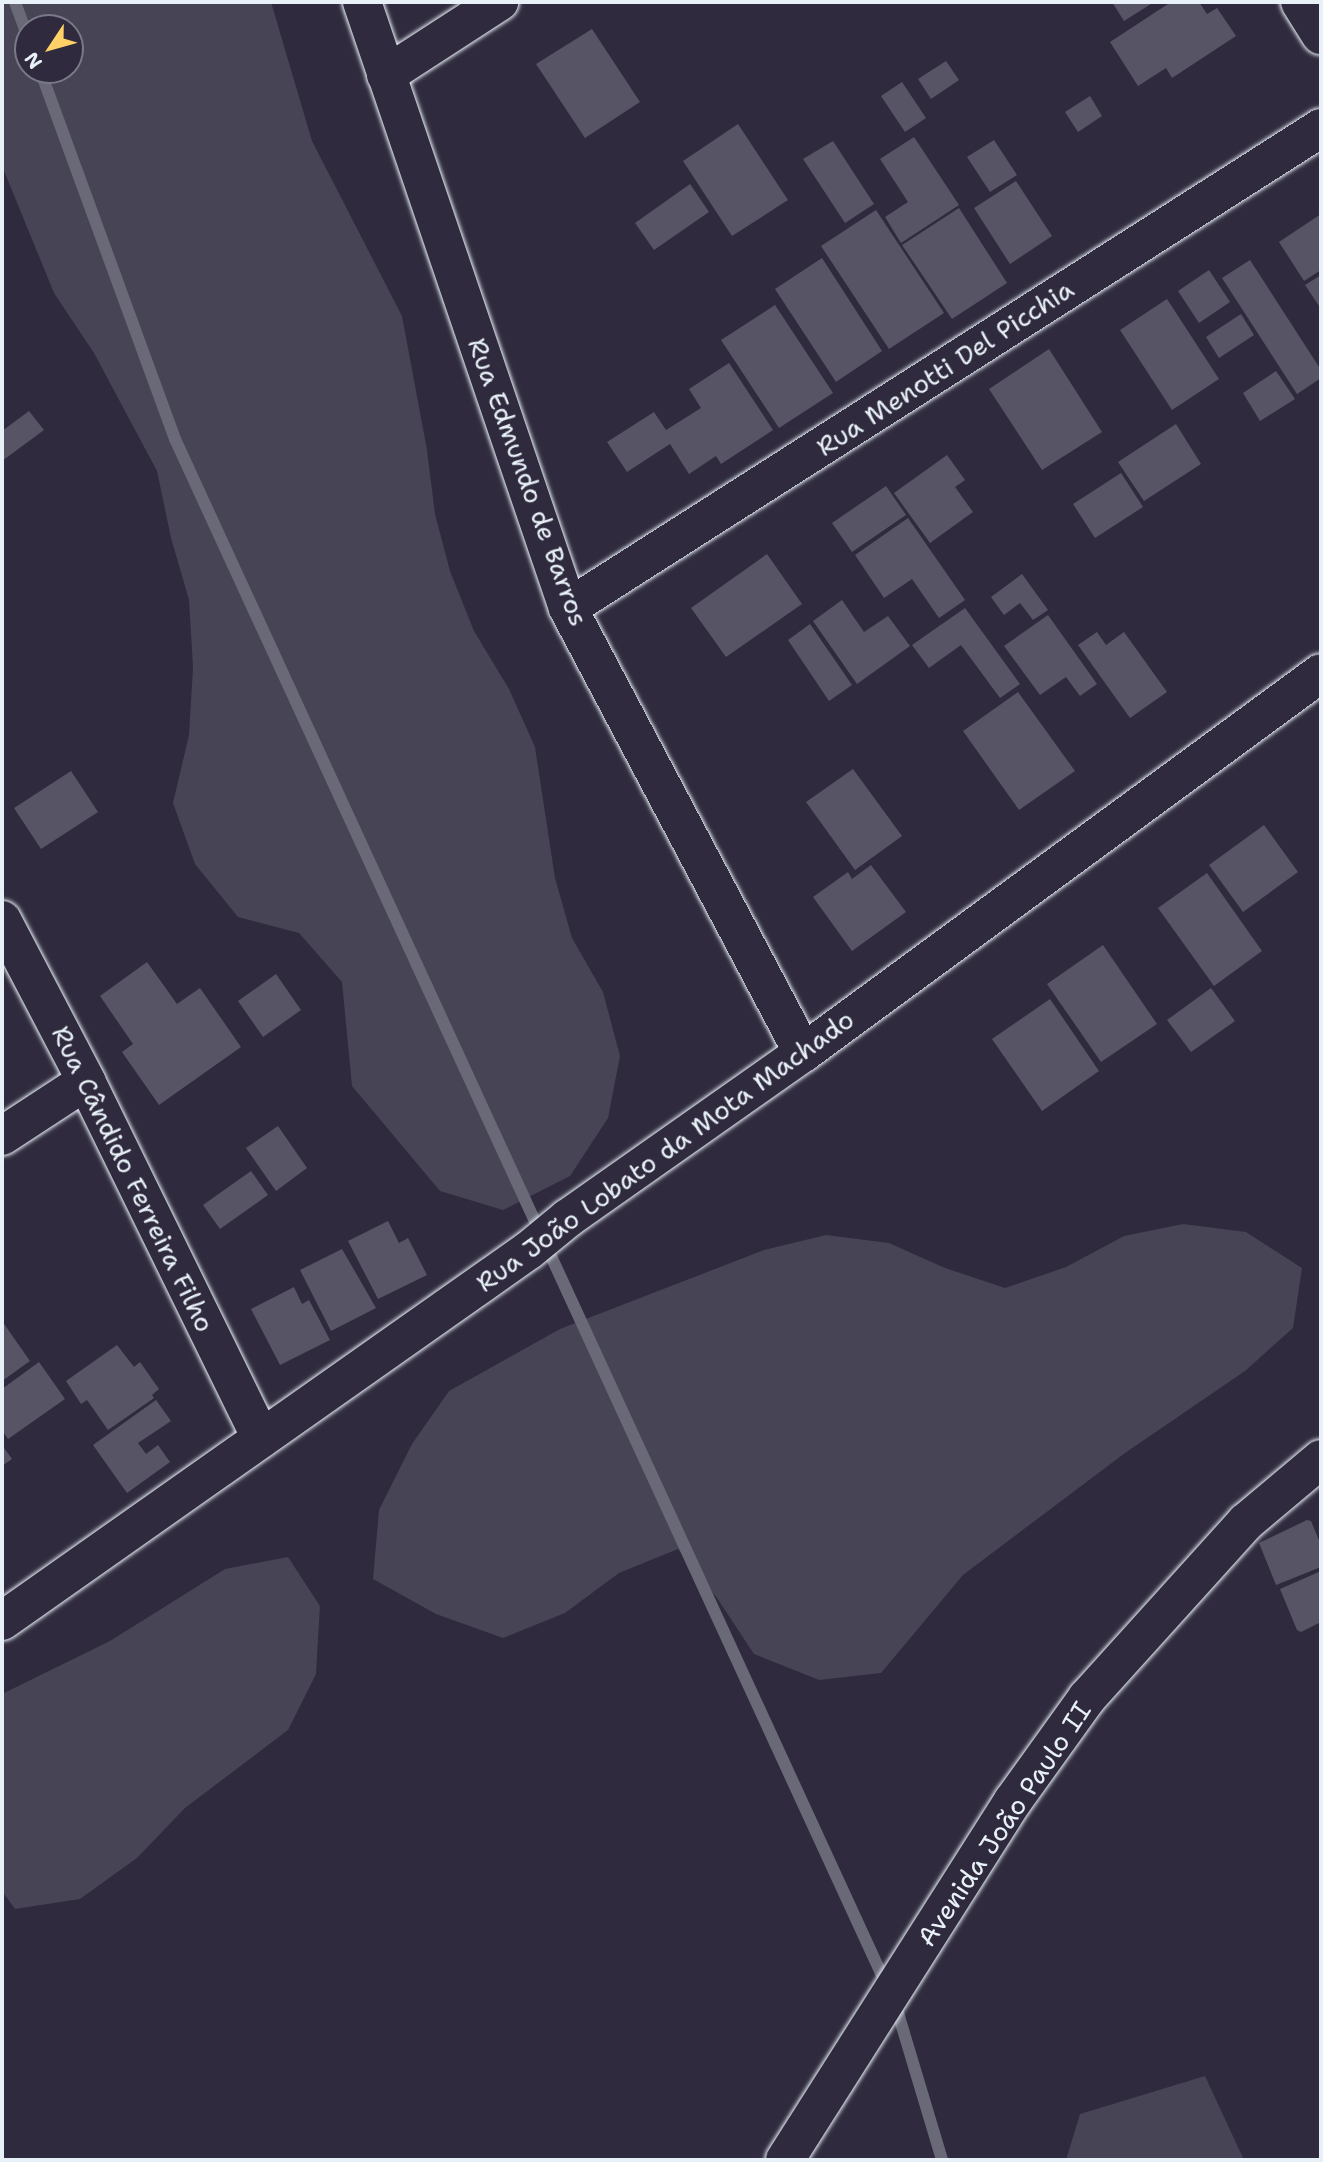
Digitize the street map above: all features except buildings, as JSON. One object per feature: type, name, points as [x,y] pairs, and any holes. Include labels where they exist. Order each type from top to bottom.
[{"type":"street","name":"Rua Edmundo de Barros","points":[[362,2],[568,608],[803,1053]]},
{"type":"street","points":[[386,75],[499,2]]},
{"type":"street","points":[[1300,2],[1321,35]]},
{"type":"street","name":"Rua Menotti Del Picchia","points":[[568,608],[1321,128]]},
{"type":"street","name":"Rua João Lobato da Mota Machado","points":[[2,1621],[529,1250],[568,1218],[803,1053],[1321,673]]},
{"type":"street","name":"Rua Cândido Ferreira Filho","points":[[2,920],[86,1081],[261,1439]]},
{"type":"street","points":[[2,1136],[86,1081]]},
{"type":"street","name":"Avenida João Paulo II","points":[[785,2160],[923,1947],[1013,1801],[1087,1698],[1246,1522],[1321,1459]]},
{"type":"shaded area","points":[[2,2],[271,2],[312,141],[402,316],[427,450],[435,514],[450,571],[474,631],[509,689],[535,747],[555,878],[572,938],[603,992],[620,1056],[608,1118],[570,1176],[503,1210],[440,1191],[352,1086],[342,982],[299,933],[238,917],[195,864],[173,803],[189,735],[193,667],[189,600],[171,538],[157,471],[94,353],[54,293],[2,166]]},
{"type":"shaded area","points":[[1183,1224],[1246,1232],[1302,1268],[1293,1328],[1245,1371],[1125,1453],[963,1575],[881,1673],[819,1680],[754,1654],[717,1598],[678,1549],[619,1573],[565,1613],[503,1638],[436,1614],[373,1579],[379,1510],[412,1444],[449,1391],[560,1329],[764,1250],[826,1235],[889,1243],[945,1268],[1005,1288],[1066,1267],[1124,1236]]},
{"type":"shaded area","points":[[288,1557],[320,1606],[316,1674],[288,1730],[185,1808],[137,1858],[80,1899],[15,1909],[2,1891],[2,1694],[110,1641],[225,1569]]},
{"type":"shaded area","points":[[1205,2076],[1244,2160],[1066,2160],[1080,2114]]},
{"type":"waterway","points":[[15,2],[19,14]]},
{"type":"waterway","points":[[45,84],[175,439],[887,1986]]},
{"type":"waterway","points":[[895,2003],[942,2160]]}]
